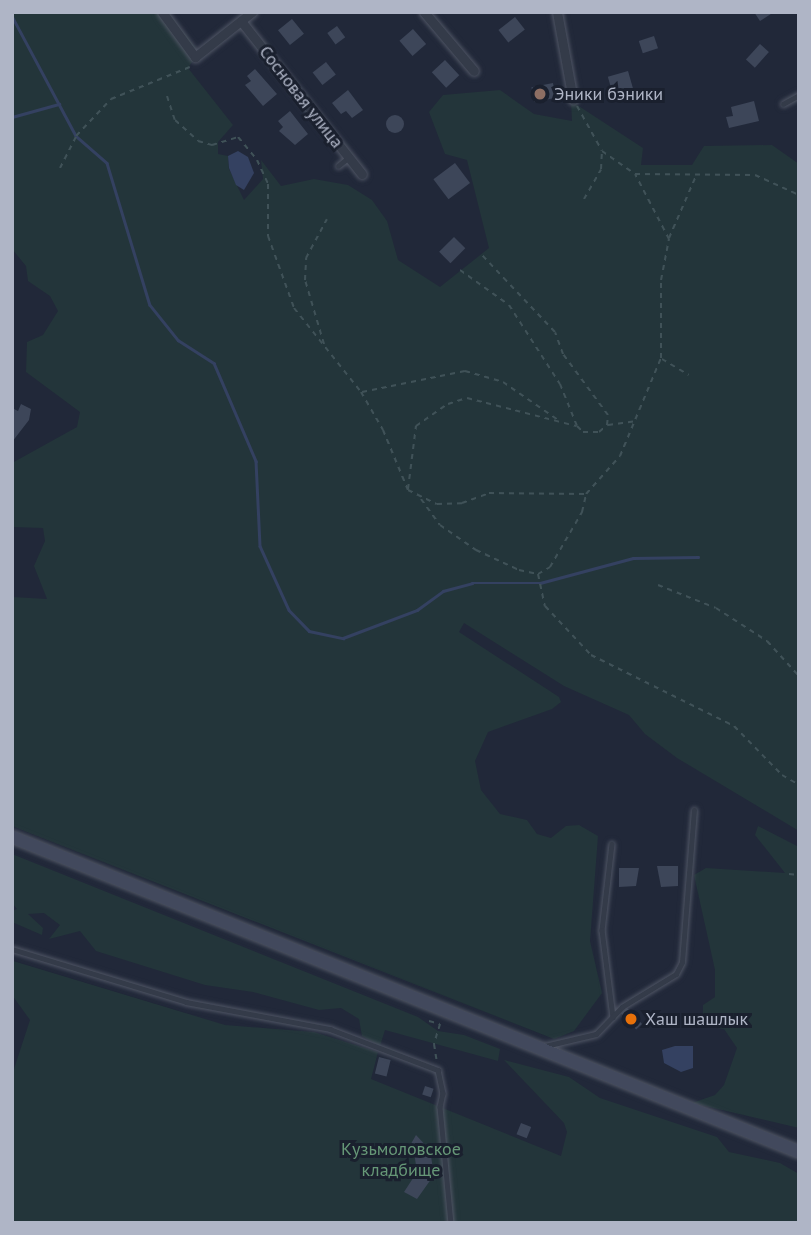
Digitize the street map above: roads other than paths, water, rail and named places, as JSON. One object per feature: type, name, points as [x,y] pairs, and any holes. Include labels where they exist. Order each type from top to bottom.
[{"type":"main road","points":[[12,837],[799,1152]]},
{"type":"street","points":[[162,12],[195,60],[252,12]]},
{"type":"street","points":[[424,12],[474,71]]},
{"type":"street","points":[[557,12],[573,100]]},
{"type":"street","name":"Сосновая улица","points":[[241,21],[362,174]]},
{"type":"lane","points":[[783,104],[799,95]]},
{"type":"lane","points":[[338,166],[349,158]]},
{"type":"lane","points":[[534,1046],[585,1040],[643,993],[668,982],[682,962],[694,810]]},
{"type":"lane","points":[[612,844],[602,930],[613,1018]]},
{"type":"lane","points":[[12,949],[186,1002],[330,1029],[438,1070],[443,1093],[440,1106],[451,1223]]},
{"type":"water","points":[[238,151],[248,157],[254,173],[244,190],[236,185],[229,168],[228,156]]},
{"type":"water","points":[[675,1046],[693,1046],[693,1068],[681,1072],[664,1063],[662,1050]]},
{"type":"waterway","points":[[12,16],[76,136],[107,163],[150,305],[178,340],[214,363],[256,461],[260,546],[289,610],[309,631],[343,638],[417,610],[443,591],[472,583],[540,583],[633,558],[698,557]]},
{"type":"waterway","points":[[12,117],[59,104]]},
{"type":"place","name":"Эники бэники","points":[[540,94]]},
{"type":"place","name":"Хаш шашлык","points":[[631,1019]]},
{"type":"park label","name":"Кузьмоловское кладбище","points":[[401,1160]]}]
